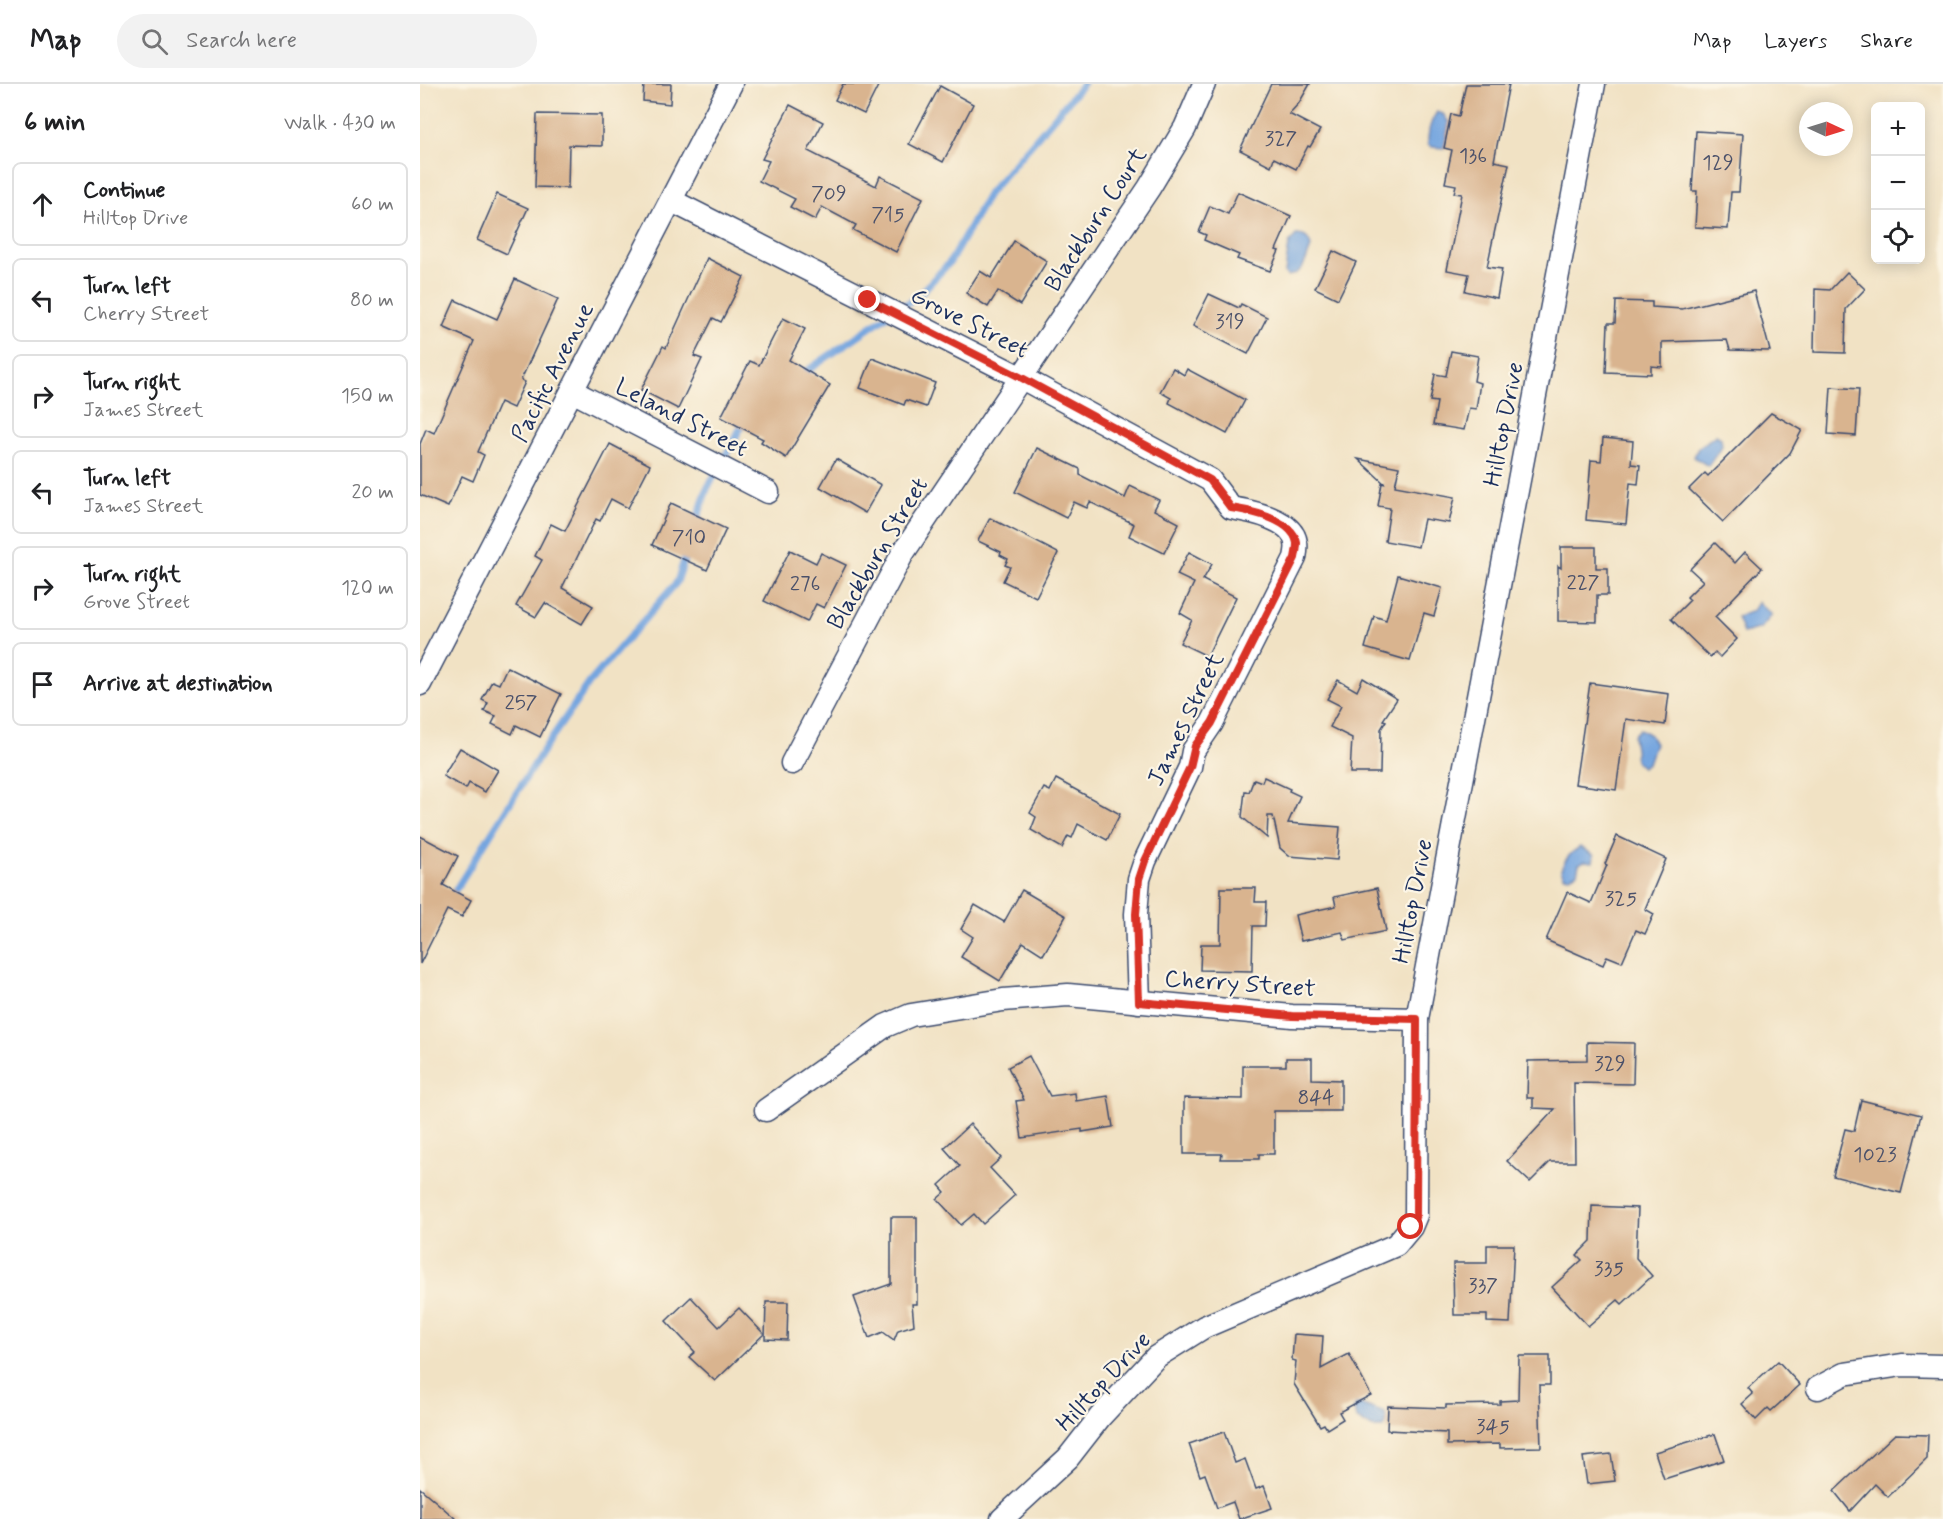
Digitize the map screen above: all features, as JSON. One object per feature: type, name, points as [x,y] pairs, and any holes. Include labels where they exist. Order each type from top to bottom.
[{"type":"street","name":"Pacific Avenue","points":[[420,684],[429,645],[572,391],[731,84]]},
{"type":"street","name":"Blackburn Court","points":[[1022,378],[1149,188],[1185,128],[1204,84]]},
{"type":"street","name":"Hilltop Drive","points":[[1002,1519],[1068,1458],[1100,1417],[1156,1358],[1204,1327],[1396,1245],[1411,1227],[1416,1215],[1417,1019],[1594,84]]},
{"type":"street","name":"Grove Street","points":[[672,201],[1022,378],[1210,480],[1231,508]]},
{"type":"street","name":"Blackburn Street","points":[[792,763],[903,553],[1022,378]]},
{"type":"street","name":"Leland Street","points":[[572,391],[768,492]]},
{"type":"street","name":"James Street","points":[[1139,1002],[1136,914],[1139,879],[1145,861],[1190,767],[1193,751],[1212,723],[1295,558],[1297,542],[1290,529],[1258,513],[1231,508]]},
{"type":"street","name":"Cherry Street","points":[[766,1110],[877,1031],[911,1015],[1003,1000],[1068,995],[1292,1016],[1417,1019]]},
{"type":"street","points":[[1818,1388],[1844,1374],[1902,1365],[1943,1366]]},
{"type":"water","points":[[1437,112],[1443,114],[1449,123],[1444,148],[1432,147],[1428,144],[1430,127]]},
{"type":"water","points":[[1296,235],[1306,238],[1311,247],[1300,270],[1287,276],[1285,273],[1289,244]]},
{"type":"water","points":[[1716,435],[1721,438],[1722,446],[1708,466],[1694,457],[1698,448]]},
{"type":"water","points":[[1758,602],[1772,615],[1761,628],[1743,633],[1737,617],[1753,611]]},
{"type":"water","points":[[1640,729],[1650,735],[1655,744],[1648,763],[1642,767],[1635,761],[1633,735]]},
{"type":"water","points":[[1580,847],[1594,855],[1593,862],[1584,861],[1579,864],[1577,873],[1570,877],[1564,876],[1561,870],[1564,863]]},
{"type":"water","points":[[1360,1404],[1385,1413],[1384,1428],[1372,1428],[1356,1418],[1354,1409]]},
{"type":"building","points":[[644,84],[671,84],[670,104],[643,101]]},
{"type":"building","points":[[843,84],[879,84],[864,114],[835,100]]},
{"type":"building","points":[[1271,84],[1310,84],[1299,103],[1289,114],[1320,130],[1310,147],[1308,146],[1296,169],[1274,158],[1271,166],[1240,150]]},
{"type":"building","points":[[1466,84],[1509,84],[1494,161],[1509,164],[1487,267],[1502,269],[1497,298],[1465,291],[1469,274],[1447,270],[1462,194],[1454,193],[1456,185],[1445,183],[1452,150],[1444,148],[1451,114],[1459,116]]},
{"type":"building","points":[[940,86],[973,104],[943,162],[909,144]]},
{"type":"building","points":[[790,105],[823,122],[808,151],[876,186],[880,176],[923,198],[896,252],[853,230],[856,225],[822,207],[815,220],[790,207],[795,199],[759,181],[769,161],[762,159]]},
{"type":"building","points":[[537,114],[602,115],[602,146],[569,145],[568,188],[535,187]]},
{"type":"building","points":[[1696,131],[1743,134],[1739,192],[1731,192],[1728,229],[1695,227],[1697,191],[1692,191]]},
{"type":"building","points":[[1238,192],[1291,216],[1276,250],[1279,251],[1270,271],[1237,259],[1239,255],[1204,240],[1206,235],[1199,232],[1210,206],[1228,214]]},
{"type":"building","points":[[497,194],[528,208],[507,254],[477,240]]},
{"type":"building","points":[[1014,241],[1047,261],[1020,305],[998,291],[988,307],[966,293],[980,271],[991,278]]},
{"type":"building","points":[[1333,251],[1356,262],[1338,299],[1315,288]]},
{"type":"building","points":[[707,258],[744,277],[721,322],[713,318],[694,356],[702,359],[678,409],[641,390],[663,346],[666,348]]},
{"type":"building","points":[[1847,272],[1865,289],[1846,309],[1845,353],[1814,352],[1815,289],[1830,290]]},
{"type":"building","points":[[515,279],[558,299],[521,380],[525,382],[513,408],[500,402],[478,452],[484,455],[473,481],[462,476],[448,507],[420,495],[420,444],[426,429],[434,433],[474,341],[443,327],[455,300],[497,319]]},
{"type":"building","points":[[1754,291],[1770,351],[1730,350],[1727,340],[1662,342],[1662,367],[1651,366],[1651,374],[1606,372],[1608,323],[1615,323],[1616,301],[1652,302],[1652,307],[1682,309]]},
{"type":"building","points":[[1209,294],[1239,308],[1241,304],[1267,317],[1248,354],[1193,326]]},
{"type":"building","points":[[783,318],[805,329],[789,360],[830,385],[786,458],[761,442],[763,439],[721,417],[750,361],[759,365]]},
{"type":"building","points":[[1451,351],[1478,356],[1474,381],[1480,383],[1476,409],[1469,408],[1464,430],[1433,425],[1437,402],[1430,401],[1435,374],[1446,376]]},
{"type":"building","points":[[872,358],[935,383],[926,407],[906,400],[904,405],[860,388]]},
{"type":"building","points":[[1173,368],[1184,375],[1187,369],[1245,400],[1227,434],[1169,403],[1171,398],[1160,392]]},
{"type":"building","points":[[1831,387],[1859,389],[1856,436],[1828,434]]},
{"type":"building","points":[[1771,413],[1802,430],[1790,453],[1723,522],[1689,489],[1705,473],[1708,476]]},
{"type":"building","points":[[1603,438],[1633,441],[1631,464],[1640,465],[1638,484],[1630,483],[1626,524],[1586,520],[1591,460],[1601,461]]},
{"type":"building","points":[[610,444],[650,465],[628,508],[611,499],[600,521],[596,519],[562,588],[593,606],[582,624],[545,603],[536,617],[516,606],[542,560],[535,556],[551,524],[565,531]]},
{"type":"building","points":[[1037,448],[1080,469],[1080,475],[1125,498],[1130,486],[1159,500],[1154,510],[1179,523],[1164,553],[1129,536],[1134,524],[1090,502],[1087,508],[1074,502],[1066,518],[1015,492]]},
{"type":"building","points":[[836,459],[881,485],[865,513],[820,487]]},
{"type":"building","points":[[1358,459],[1399,467],[1395,486],[1455,497],[1449,523],[1424,519],[1418,547],[1385,541],[1390,508],[1378,506],[1382,483],[1385,484]]},
{"type":"building","points":[[671,503],[726,529],[707,570],[652,545]]},
{"type":"building","points":[[990,518],[1058,553],[1036,597],[1003,581],[1010,567],[1005,565],[1008,559],[1000,555],[1001,552],[978,541]]},
{"type":"building","points":[[1715,543],[1735,563],[1745,552],[1762,568],[1715,617],[1737,639],[1720,657],[1715,652],[1710,657],[1671,619],[1690,600],[1687,597],[1703,581],[1690,569]]},
{"type":"building","points":[[1561,547],[1596,547],[1596,568],[1608,568],[1608,595],[1597,595],[1597,622],[1558,621],[1558,566],[1561,568]]},
{"type":"building","points":[[790,550],[816,563],[821,553],[846,565],[824,608],[816,604],[807,622],[764,601]]},
{"type":"building","points":[[1189,552],[1212,564],[1203,580],[1236,597],[1207,656],[1180,643],[1192,620],[1180,613],[1194,583],[1177,575]]},
{"type":"building","points":[[1398,575],[1442,588],[1434,616],[1424,613],[1410,661],[1365,648],[1374,616],[1386,620]]},
{"type":"building","points":[[507,667],[561,694],[540,737],[516,725],[512,734],[492,724],[496,716],[484,711],[488,703],[482,700],[492,681],[499,684]]},
{"type":"building","points":[[1363,678],[1397,699],[1383,720],[1386,721],[1381,729],[1380,773],[1350,773],[1352,738],[1330,727],[1341,706],[1327,699],[1338,680],[1357,691]]},
{"type":"building","points":[[1590,683],[1669,694],[1665,725],[1626,719],[1616,790],[1575,784]]},
{"type":"building","points":[[460,748],[498,770],[485,792],[469,783],[466,789],[443,776]]},
{"type":"building","points":[[1264,777],[1300,796],[1288,823],[1340,827],[1337,860],[1289,856],[1280,848],[1273,816],[1268,816],[1267,838],[1242,817],[1245,791],[1249,792],[1254,779],[1262,782]]},
{"type":"building","points":[[1056,779],[1120,814],[1107,840],[1078,824],[1072,838],[1068,836],[1062,848],[1031,830],[1036,817],[1030,813],[1044,788],[1050,791]]},
{"type":"building","points":[[420,836],[458,856],[443,885],[471,900],[462,917],[447,910],[420,964]]},
{"type":"building","points":[[1617,836],[1666,859],[1645,909],[1654,914],[1645,934],[1636,930],[1622,962],[1607,956],[1603,965],[1546,940],[1567,892],[1591,903]]},
{"type":"building","points":[[1221,888],[1256,888],[1255,902],[1266,902],[1265,926],[1253,926],[1252,971],[1200,970],[1201,944],[1220,944]]},
{"type":"building","points":[[1377,888],[1386,931],[1345,940],[1342,932],[1301,941],[1295,915],[1336,906],[1334,897]]},
{"type":"building","points":[[1022,890],[1066,916],[1043,955],[1023,942],[1000,981],[961,957],[973,937],[961,929],[975,905],[1004,922]]},
{"type":"building","points":[[1587,1042],[1634,1043],[1633,1084],[1574,1083],[1575,1162],[1550,1162],[1530,1182],[1507,1161],[1555,1109],[1533,1108],[1533,1098],[1527,1098],[1528,1061],[1587,1060]]},
{"type":"building","points":[[1029,1056],[1050,1096],[1075,1093],[1076,1101],[1108,1096],[1113,1127],[1022,1138],[1016,1101],[1024,1100],[1008,1067]]},
{"type":"building","points":[[1286,1058],[1312,1058],[1312,1079],[1341,1080],[1341,1111],[1274,1111],[1274,1154],[1259,1154],[1259,1159],[1221,1159],[1222,1154],[1184,1154],[1184,1098],[1243,1099],[1243,1066],[1286,1066]]},
{"type":"building","points":[[1861,1100],[1921,1115],[1901,1193],[1833,1176],[1845,1129],[1854,1131]]},
{"type":"building","points":[[970,1124],[1001,1158],[990,1168],[1015,1195],[983,1224],[974,1214],[961,1225],[937,1199],[945,1192],[939,1185],[960,1166],[944,1148]]},
{"type":"building","points":[[1592,1206],[1638,1208],[1636,1258],[1652,1276],[1622,1304],[1618,1300],[1588,1326],[1552,1287],[1582,1260],[1577,1255],[1591,1241]]},
{"type":"building","points":[[891,1217],[917,1217],[917,1304],[912,1304],[914,1325],[898,1330],[894,1340],[883,1332],[869,1338],[854,1297],[891,1284]]},
{"type":"building","points":[[1487,1245],[1514,1245],[1510,1323],[1487,1322],[1487,1315],[1454,1315],[1453,1263],[1487,1263]]},
{"type":"building","points":[[691,1297],[719,1327],[739,1308],[764,1334],[715,1381],[689,1357],[695,1352],[666,1321]]},
{"type":"building","points":[[766,1302],[788,1302],[787,1340],[765,1339]]},
{"type":"building","points":[[1294,1334],[1323,1336],[1321,1369],[1349,1354],[1371,1395],[1339,1412],[1343,1419],[1327,1429],[1324,1424],[1320,1426],[1294,1384],[1296,1361],[1292,1360]]},
{"type":"building","points":[[1519,1356],[1550,1356],[1550,1385],[1539,1385],[1541,1447],[1500,1448],[1500,1444],[1447,1445],[1447,1433],[1387,1430],[1388,1406],[1446,1408],[1446,1405],[1500,1404],[1500,1401],[1518,1400]]},
{"type":"building","points":[[1778,1361],[1800,1385],[1771,1411],[1768,1408],[1756,1420],[1742,1404],[1753,1394],[1748,1388]]},
{"type":"building","points":[[1224,1432],[1235,1463],[1245,1459],[1256,1489],[1264,1486],[1272,1508],[1239,1519],[1233,1502],[1217,1508],[1205,1474],[1200,1476],[1189,1444]]},
{"type":"building","points":[[1715,1434],[1724,1460],[1664,1479],[1655,1452]]},
{"type":"building","points":[[1895,1434],[1928,1435],[1927,1459],[1888,1497],[1875,1484],[1850,1511],[1834,1491]]},
{"type":"building","points":[[1611,1454],[1615,1481],[1587,1484],[1583,1457]]},
{"type":"building","points":[[420,1488],[456,1519],[420,1519]]},
{"type":"waterway","points":[[898,309],[917,297],[950,262],[989,193],[1083,84]]},
{"type":"waterway","points":[[801,375],[888,315]]},
{"type":"waterway","points":[[696,523],[707,489],[740,429],[748,422]]},
{"type":"waterway","points":[[451,897],[546,746],[590,682],[677,582],[687,551]]},
{"type":"route","points":[[868,300],[1022,378],[1210,480],[1231,508],[1258,513],[1290,529],[1297,542],[1295,558],[1212,723],[1195,746],[1190,767],[1145,861],[1139,879],[1136,914],[1139,1002],[1292,1016],[1417,1019],[1416,1215],[1411,1227]]}]
